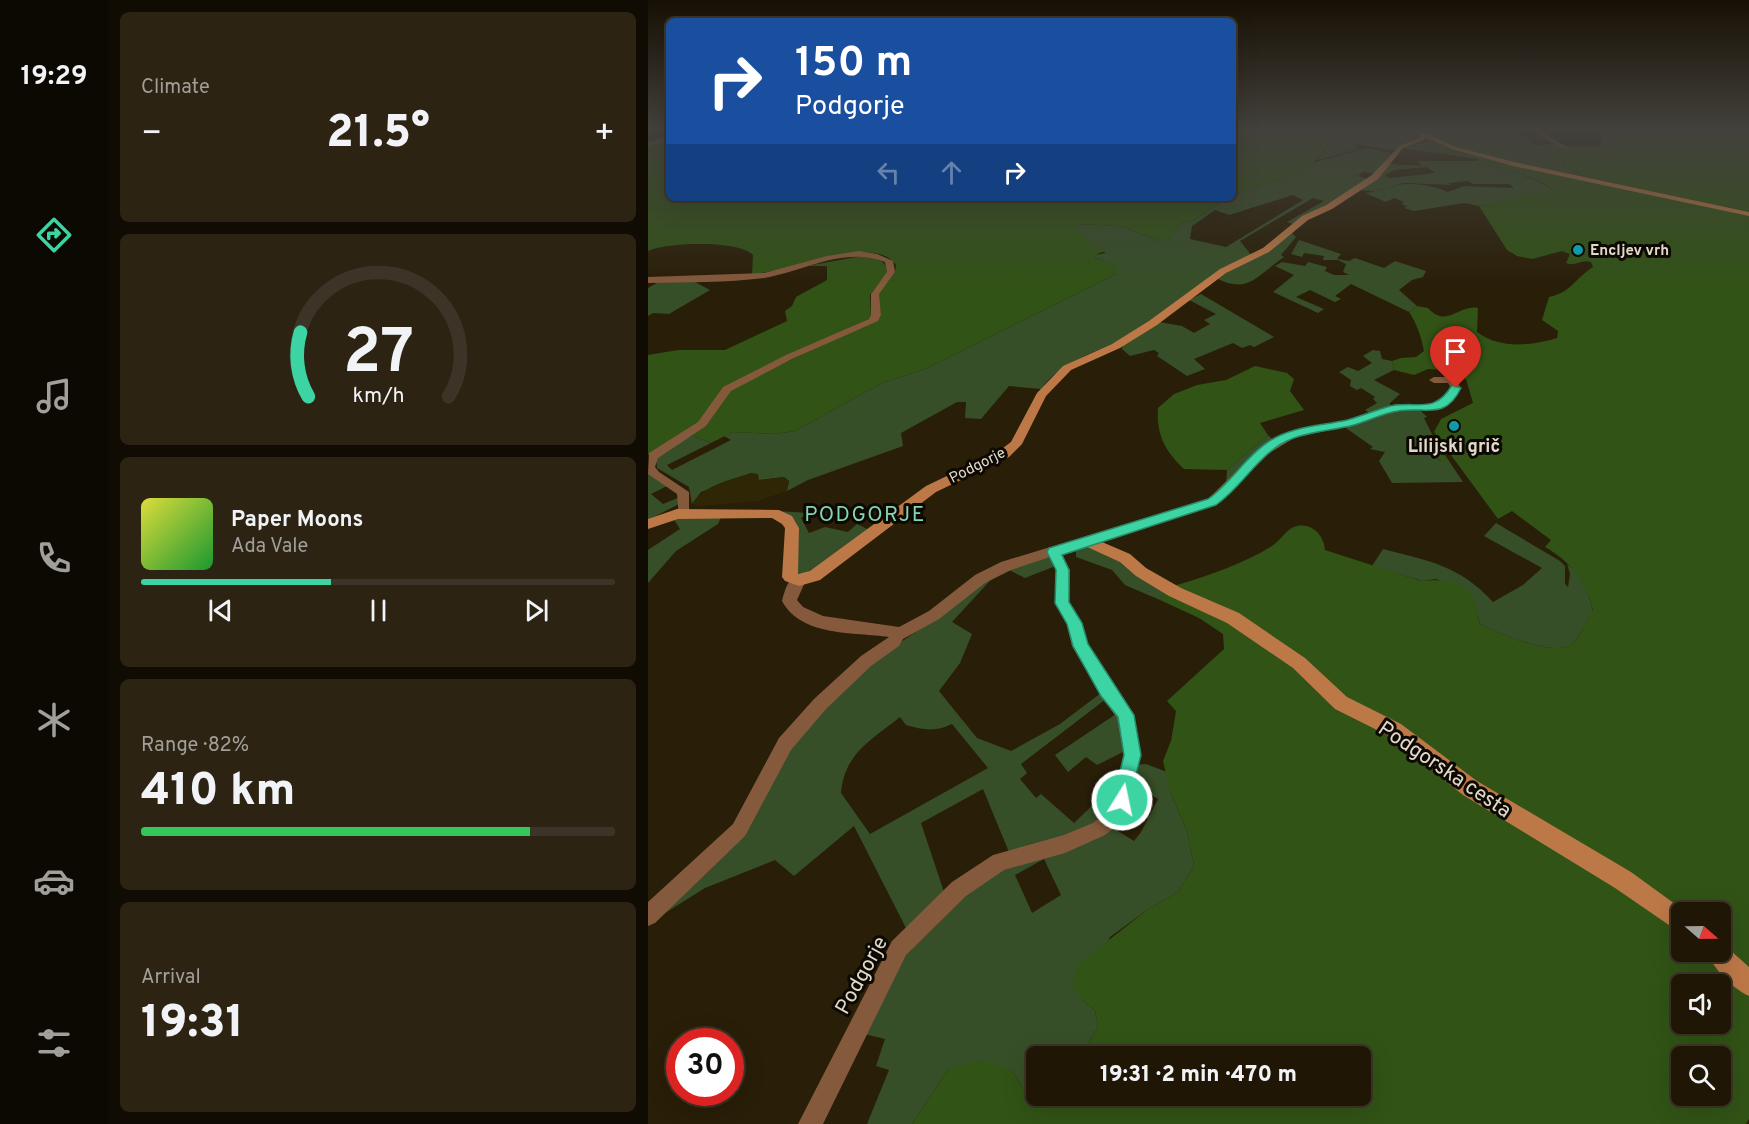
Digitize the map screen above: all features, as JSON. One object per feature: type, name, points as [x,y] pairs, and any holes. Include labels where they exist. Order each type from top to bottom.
[{"type":"street","name":"Podgorje","points":[[799,579],[815,576],[833,564],[931,489],[1004,454],[1022,436],[1041,395],[1066,368],[1116,346],[1153,323],[1223,270],[1266,250],[1305,218],[1329,207],[1370,180]]},
{"type":"street","points":[[1591,180],[1749,214]]},
{"type":"street","points":[[648,280],[763,275],[832,258],[868,253],[889,261],[891,266],[891,272],[875,294],[876,315],[873,321],[789,357],[727,389],[702,424],[653,456],[649,467],[655,475],[682,492],[683,514]]},
{"type":"street","points":[[648,916],[739,830],[795,730],[859,667],[894,642],[897,634],[934,615],[989,574],[1006,566],[1212,502],[1227,492],[1269,446],[1287,436],[1351,422],[1398,407],[1434,409],[1452,395],[1456,388],[1451,380],[1434,380]]},
{"type":"street","points":[[648,524],[683,514],[774,513],[787,520],[792,528],[790,577],[799,579],[789,601],[800,615],[819,621],[893,631],[897,634]]},
{"type":"street","name":"Podgorska cesta","points":[[1088,541],[1125,558],[1141,572],[1175,592],[1233,618],[1299,663],[1341,703],[1395,730],[1470,788],[1623,880],[1671,915]]},
{"type":"street","name":"Podgorje","points":[[810,1124],[898,948],[959,890],[1000,862],[1065,844],[1099,829],[1114,817],[1122,800],[1132,755],[1125,715],[1107,691],[1080,646],[1074,623],[1062,603],[1063,570],[1054,552]]},
{"type":"street","points":[[1728,962],[1749,984]]},
{"type":"green space","points":[[648,180],[666,180],[666,201],[1223,201],[1193,221],[1180,224],[1168,241],[1160,241],[1120,226],[1078,224],[1074,229],[1086,237],[1090,246],[1106,250],[1096,255],[1095,258],[1117,265],[1116,274],[925,369],[882,383],[795,431],[775,434],[733,432],[711,443],[691,435],[708,423],[734,386],[879,319],[881,313],[877,295],[895,272],[896,265],[886,256],[864,252],[752,275],[753,255],[733,247],[686,244],[648,251]]},
{"type":"green space","points":[[1236,180],[1278,180],[1236,194]]},
{"type":"green space","points":[[1367,180],[1293,224],[1287,222],[1324,201],[1313,198],[1240,241],[1252,256],[1124,339],[1072,362],[1050,378],[1041,389],[1009,386],[981,419],[965,418],[966,402],[957,402],[901,433],[903,446],[808,480],[787,491],[789,481],[784,477],[759,480],[751,473],[701,492],[692,504],[689,487],[657,468],[656,457],[691,435],[711,443],[667,465],[672,470],[731,440],[724,436],[733,432],[775,434],[795,431],[882,383],[925,369],[1116,274],[1102,260],[1095,258],[1096,255],[1106,253],[1090,247],[1073,229],[1078,224],[1120,226],[1160,241],[1168,241],[1180,224],[1193,221],[1223,201],[1236,201],[1236,194],[1269,182]],"holes":[[[1293,195],[1303,200],[1226,247],[1190,239],[1192,226],[1215,210],[1229,215]]]},
{"type":"green space","points":[[1372,180],[1537,180],[1554,190],[1479,206],[1464,203],[1414,211],[1404,208],[1407,206],[1401,204],[1404,202],[1394,198],[1386,202],[1365,193],[1411,184],[1430,186],[1448,192],[1464,186],[1514,188],[1510,184],[1473,184],[1468,181],[1448,183],[1452,185],[1404,183],[1375,191],[1359,190]]},
{"type":"green space","points":[[1536,180],[1590,180],[1749,215],[1749,1119],[1746,1124],[912,1124],[949,1068],[982,1060],[1012,1070],[1026,1094],[1026,1106],[1371,1106],[1371,1046],[1087,1046],[1098,1027],[1095,1010],[1082,1000],[1073,987],[1077,965],[1147,910],[1178,892],[1194,866],[1187,831],[1171,794],[1163,761],[1171,741],[1176,711],[1167,701],[1224,649],[1223,634],[1199,618],[1160,600],[1169,584],[1177,585],[1238,564],[1272,546],[1290,529],[1303,526],[1313,529],[1320,535],[1325,550],[1421,581],[1442,581],[1462,587],[1473,599],[1480,624],[1500,633],[1527,643],[1554,648],[1565,647],[1573,643],[1581,632],[1593,610],[1582,581],[1570,566],[1545,547],[1551,540],[1512,511],[1498,519],[1434,432],[1441,419],[1473,403],[1466,379],[1445,370],[1428,369],[1414,375],[1394,370],[1392,361],[1416,357],[1424,351],[1418,330],[1409,312],[1417,306],[1428,308],[1441,316],[1478,308],[1477,332],[1495,341],[1526,344],[1557,338],[1558,331],[1542,320],[1549,297],[1568,288],[1593,267],[1591,262],[1566,263],[1570,254],[1562,251],[1532,259],[1517,256],[1507,250],[1479,206],[1553,189]]},
{"type":"green space","points":[[1600,180],[1749,180],[1749,212]]},
{"type":"green space","points":[[1290,231],[1296,237],[1281,255],[1284,257],[1252,281],[1237,284],[1216,278]]},
{"type":"green space","points":[[1299,240],[1341,254],[1337,259],[1349,261],[1355,258],[1384,268],[1395,261],[1426,271],[1423,277],[1412,280],[1399,290],[1417,306],[1409,312],[1351,284],[1335,296],[1341,299],[1335,302],[1310,290],[1296,297],[1324,309],[1318,313],[1273,292],[1294,275],[1275,266],[1282,262],[1305,266],[1308,262],[1327,267],[1325,271],[1334,275],[1349,275],[1343,272],[1346,264],[1338,260],[1323,260],[1324,256],[1304,253],[1302,257],[1291,254]]},
{"type":"green space","points":[[862,256],[879,260],[885,264],[887,273],[870,295],[871,318],[728,385],[701,422],[648,455],[648,355],[678,350],[725,350],[787,321],[785,311],[792,306],[796,297],[827,280],[827,266],[807,266]]},
{"type":"green space","points":[[662,280],[693,281],[710,290],[669,314],[653,313],[648,316],[648,288]]},
{"type":"green space","points":[[1201,294],[1274,337],[1254,347],[1250,345],[1242,348],[1233,343],[1194,359],[1205,369],[1187,376],[1157,356],[1159,353],[1154,350],[1130,356],[1122,349],[1123,345],[1159,322],[1182,326],[1194,333],[1210,324],[1204,320],[1216,314],[1189,300]]},
{"type":"green space","points":[[1373,350],[1380,351],[1382,359],[1392,361],[1394,370],[1374,380],[1400,394],[1390,403],[1390,406],[1372,415],[1365,410],[1377,403],[1373,399],[1375,397],[1361,388],[1357,390],[1350,386],[1351,380],[1339,372],[1348,367],[1358,371],[1372,363],[1363,356]]},
{"type":"green space","points":[[1255,366],[1287,373],[1294,379],[1290,391],[1304,410],[1260,423],[1268,435],[1227,470],[1184,469],[1163,442],[1160,434],[1158,408],[1174,394],[1197,385],[1226,380]]},
{"type":"green space","points":[[1419,409],[1427,417],[1424,418],[1434,438],[1421,439],[1421,450],[1441,461],[1449,461],[1463,482],[1392,483],[1379,461],[1385,452],[1370,449],[1373,447],[1343,426],[1391,411]]},
{"type":"green space","points":[[1268,435],[1273,440],[1268,447],[1226,484],[1227,470]]},
{"type":"green space","points":[[1434,438],[1449,461],[1441,461],[1418,446],[1421,439]]},
{"type":"green space","points":[[648,473],[667,486],[651,494],[663,504],[680,497],[679,504],[648,520]]},
{"type":"green space","points":[[776,511],[809,513],[801,518],[809,533],[825,527],[848,532],[857,524],[871,531],[805,575],[796,573],[794,548],[799,528],[795,521]]},
{"type":"green space","points":[[722,515],[718,524],[676,551],[648,583],[648,550],[680,529],[673,518]]},
{"type":"green space","points":[[1496,523],[1560,561],[1565,566],[1565,584],[1568,587],[1570,574],[1567,564],[1581,579],[1593,611],[1573,643],[1565,647],[1554,648],[1513,638],[1480,624],[1472,596],[1436,579],[1422,581],[1372,566],[1383,549],[1429,561],[1468,580],[1493,602],[1523,585],[1542,568],[1484,536]]},
{"type":"green space","points":[[1084,544],[1169,584],[1160,600],[1125,585],[1112,570],[1076,557],[1076,549]]},
{"type":"green space","points":[[1043,556],[1054,559],[1058,565],[1025,578],[1005,568]]},
{"type":"green space","points":[[998,572],[952,622],[972,634],[960,663],[939,691],[977,738],[1011,751],[1060,724],[1101,693],[1106,699],[1021,764],[1027,773],[1020,779],[1036,798],[1041,794],[1074,823],[1100,798],[1111,811],[1087,832],[1011,857],[983,789],[921,823],[945,895],[907,930],[854,826],[794,876],[775,860],[705,888],[662,915],[743,831],[796,734],[881,655],[928,624]],"holes":[[[900,717],[906,725],[929,729],[952,724],[988,768],[870,834],[841,793],[843,779],[853,758],[869,741]]]},
{"type":"green space","points":[[1116,714],[1127,743],[1123,752],[1097,765],[1086,757],[1068,772],[1055,755]]},
{"type":"green space","points":[[1146,764],[1167,772],[1171,794],[1187,831],[1194,866],[1178,892],[1147,910],[1110,937],[1082,1000],[1095,1010],[1098,1027],[1087,1046],[1026,1046],[1026,1094],[1012,1070],[949,1068],[912,1124],[867,1124],[889,1070],[876,1066],[885,1039],[860,1033],[912,938],[987,876],[1113,828],[1134,841],[1158,799],[1130,784],[1133,765]],"holes":[[[1044,859],[1061,895],[1032,913],[1015,875]]]},
{"type":"sand","points":[[751,473],[758,474],[759,480],[784,477],[789,481],[787,491],[758,501],[700,506],[692,504],[712,487]]},
{"type":"place","name":"Encljev vrh","points":[[1578,250]]},
{"type":"place","name":"Lilijski grič","points":[[1454,426]]},
{"type":"district","name":"PODGORJE","points":[[865,514]]},
{"type":"route","points":[[1122,800],[1132,755],[1125,715],[1107,691],[1080,646],[1074,623],[1062,603],[1063,570],[1054,552],[1212,502],[1227,492],[1269,446],[1287,436],[1374,416],[1398,407],[1434,409],[1452,395],[1456,388]]}]
